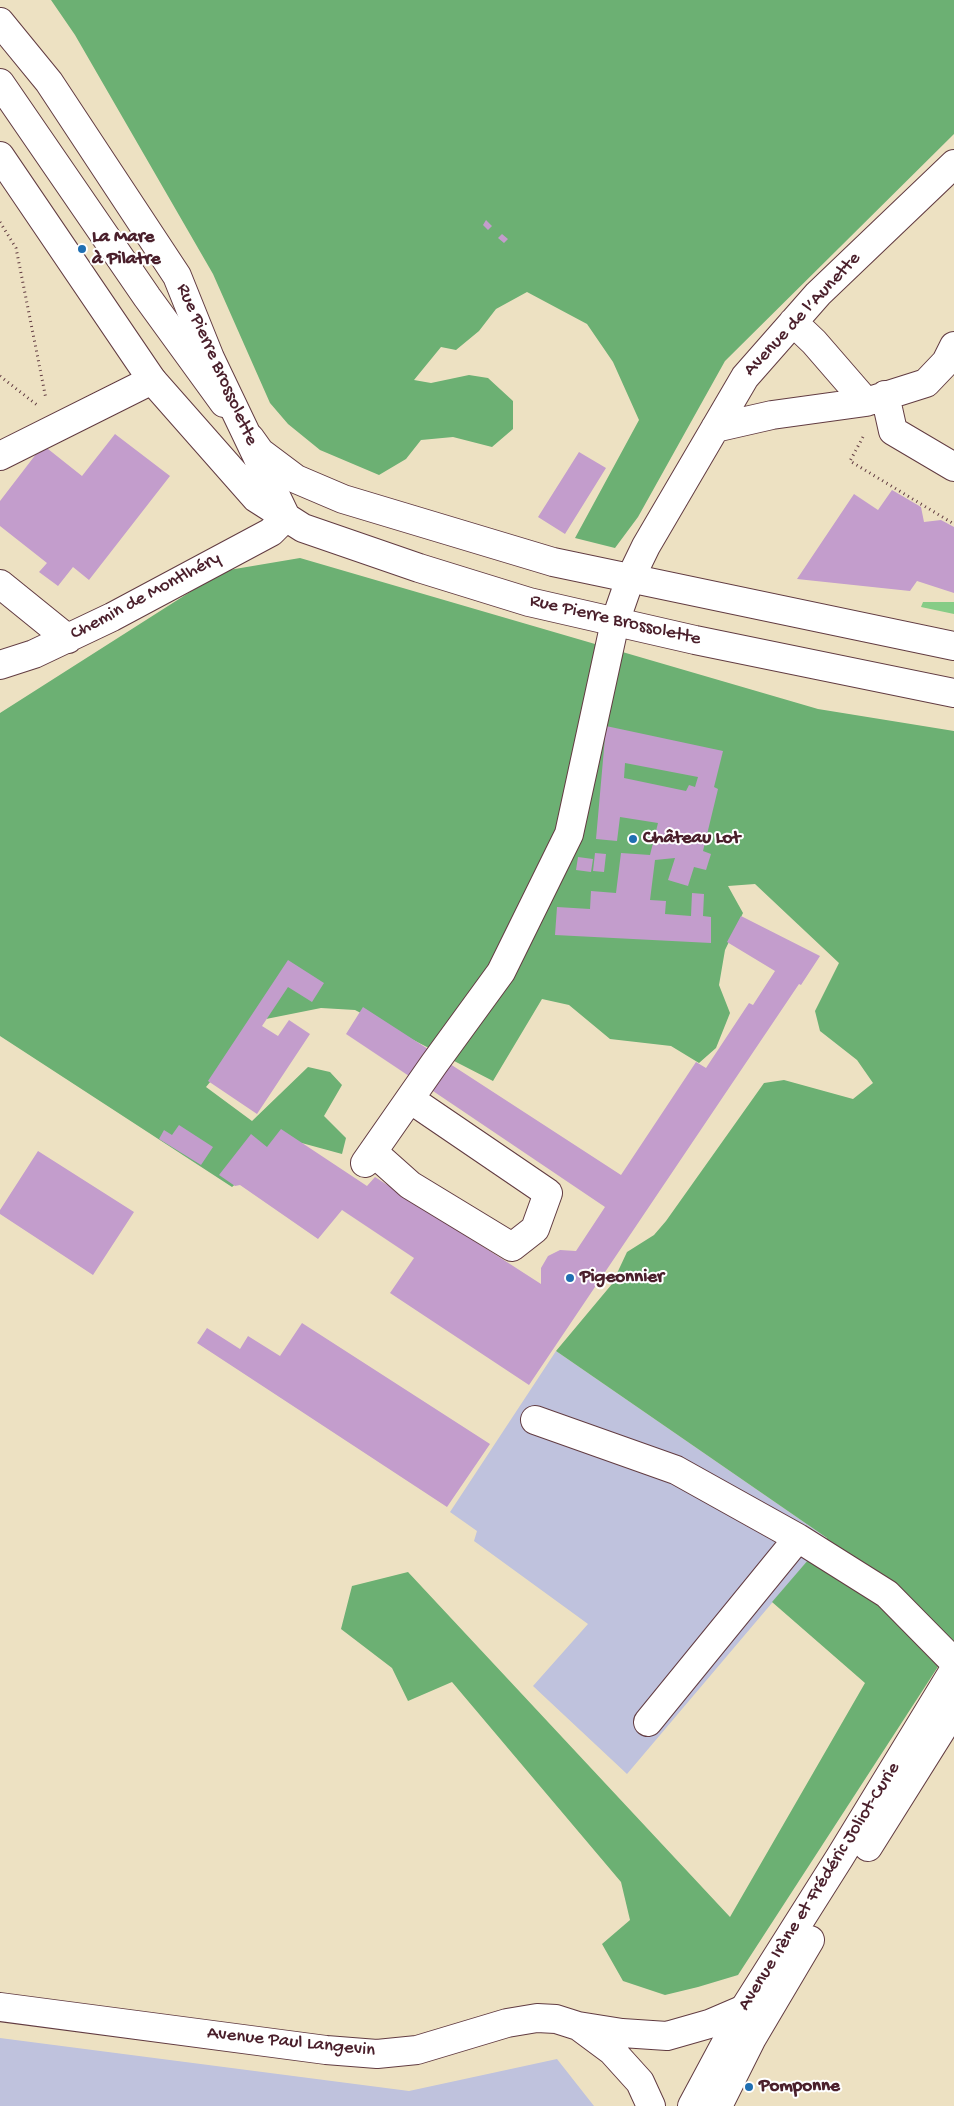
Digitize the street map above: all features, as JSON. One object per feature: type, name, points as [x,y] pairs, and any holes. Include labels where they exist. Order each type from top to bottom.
[{"type":"main road","name":"Rue Pierre Brossolette","points":[[0,22],[49,82],[177,276],[210,358],[286,517]]},
{"type":"main road","points":[[0,83],[147,297],[260,452],[296,479],[343,499],[554,562],[954,646]]},
{"type":"main road","name":"Rue Pierre Brossolette","points":[[0,156],[152,380],[256,498],[303,528],[419,568],[528,602],[954,693]]},
{"type":"main road","name":"Avenue de l’Aunette","points":[[410,1098],[548,1193],[535,1229],[512,1247],[369,1158],[410,1098],[501,972],[569,834],[615,622],[630,579],[646,546],[744,377],[818,294],[954,164]]},
{"type":"main road","points":[[793,322],[875,398],[893,431],[954,467]]},
{"type":"main road","points":[[715,428],[772,415],[875,398],[926,383],[946,362],[954,346]]},
{"type":"main road","points":[[0,456],[51,420],[152,380]]},
{"type":"main road","name":"Chemin de Montlhéry","points":[[0,665],[34,654],[68,638],[271,532],[286,517]]},
{"type":"main road","points":[[0,584],[68,638]]},
{"type":"main road","points":[[535,1420],[676,1470],[798,1538],[887,1594],[954,1662]]},
{"type":"main road","points":[[648,1722],[798,1538]]},
{"type":"main road","name":"Avenue Irène et Frédéric Joliot-Curie","points":[[692,2106],[744,2009],[840,1857],[954,1670]]},
{"type":"main road","name":"Avenue Irène et Frédéric Joliot-Curie","points":[[718,2106],[752,2038],[796,1962],[954,1710]]},
{"type":"main road","name":"Avenue Paul Langevin","points":[[0,2007],[326,2050],[377,2054],[417,2050],[507,2023],[537,2018],[556,2019],[578,2026]]},
{"type":"main road","points":[[578,2026],[622,2033],[667,2036],[709,2024],[744,2009]]},
{"type":"main road","points":[[578,2026],[612,2051],[640,2082],[651,2106]]},
{"type":"path","points":[[0,222],[16,248],[51,420]]},
{"type":"path","points":[[0,376],[51,420]]},
{"type":"shaded area","points":[[556,1351],[827,1538],[627,1774],[533,1686],[588,1624],[474,1541],[477,1531],[450,1512]]},
{"type":"shaded area","points":[[0,2038],[409,2091],[557,2059],[594,2106],[0,2106]]},
{"type":"green space","points":[[51,0],[954,0],[954,134],[725,361],[638,517],[615,548],[575,538],[639,420],[613,362],[587,324],[527,292],[496,309],[479,331],[456,350],[441,347],[414,380],[431,383],[469,375],[488,378],[513,401],[513,429],[492,447],[453,437],[421,440],[406,459],[379,475],[320,450],[288,424],[270,403],[213,274],[75,35]]},
{"type":"green space","points":[[300,558],[818,709],[954,731],[954,1642],[738,1975],[698,1987],[665,1995],[623,1981],[602,1944],[630,1920],[621,1882],[452,1682],[408,1701],[392,1668],[341,1629],[352,1586],[408,1572],[730,1917],[865,1683],[772,1602],[827,1538],[556,1351],[612,1284],[627,1252],[654,1235],[666,1221],[764,1083],[784,1080],[853,1099],[873,1083],[857,1060],[820,1031],[815,1011],[839,963],[755,884],[728,886],[743,913],[725,950],[719,985],[730,1013],[716,1048],[699,1063],[671,1046],[610,1039],[569,1005],[542,999],[493,1081],[355,1010],[321,1008],[261,1020],[206,1087],[252,1121],[308,1067],[330,1072],[342,1085],[324,1116],[346,1138],[342,1154],[287,1139],[232,1187],[0,1036],[0,713],[223,571]]},
{"type":"green space","points":[[923,602],[954,602],[954,614],[921,607]]},
{"type":"building","points":[[486,220],[492,226],[488,230],[483,225]]},
{"type":"building","points":[[502,234],[508,239],[504,243],[498,238]]},
{"type":"building","points":[[115,434],[170,476],[89,580],[73,567],[58,586],[39,572],[47,563],[0,526],[0,501],[43,445],[82,476]]},
{"type":"building","points":[[579,452],[606,468],[565,534],[538,517]]},
{"type":"building","points":[[892,490],[921,507],[924,522],[941,520],[954,527],[954,593],[917,581],[910,591],[797,579],[854,494],[878,510]]},
{"type":"building","points":[[606,726],[723,751],[714,787],[718,789],[703,851],[711,854],[706,870],[694,867],[688,886],[668,880],[675,858],[655,860],[650,900],[666,901],[665,914],[691,916],[692,893],[704,894],[703,916],[711,917],[711,943],[555,935],[557,907],[590,909],[591,891],[616,893],[621,853],[650,855],[658,823],[620,817],[617,841],[596,839]],"holes":[[[625,763],[698,777],[695,787],[689,785],[686,791],[624,778]]]},
{"type":"building","points":[[595,853],[606,854],[604,872],[593,871]]},
{"type":"building","points":[[578,857],[593,859],[591,872],[576,870]]},
{"type":"building","points":[[741,916],[820,956],[801,985],[799,984],[529,1385],[390,1293],[414,1258],[342,1210],[318,1239],[240,1185],[235,1186],[219,1175],[251,1134],[267,1147],[281,1129],[367,1186],[375,1177],[541,1284],[541,1268],[548,1256],[560,1250],[576,1251],[605,1207],[430,1089],[447,1062],[621,1175],[696,1062],[706,1068],[749,1003],[753,1005],[775,971],[727,942]]},
{"type":"building","points":[[288,960],[324,983],[312,1002],[288,987],[262,1026],[278,1036],[289,1020],[310,1034],[257,1114],[208,1081]]},
{"type":"building","points":[[363,1007],[428,1049],[409,1076],[346,1034]]},
{"type":"building","points":[[179,1125],[213,1147],[201,1165],[159,1139],[164,1130],[172,1135]]},
{"type":"building","points":[[38,1151],[134,1212],[93,1275],[0,1214],[0,1210]]},
{"type":"building","points":[[302,1323],[490,1444],[447,1507],[197,1343],[207,1328],[240,1349],[248,1336],[280,1356]]},
{"type":"place","name":"La Mare à Pilatre","points":[[82,249]]},
{"type":"place","name":"Château Lot","points":[[633,839]]},
{"type":"place","name":"Pigeonnier","points":[[570,1278]]},
{"type":"place","name":"Pomponne","points":[[749,2087]]}]
